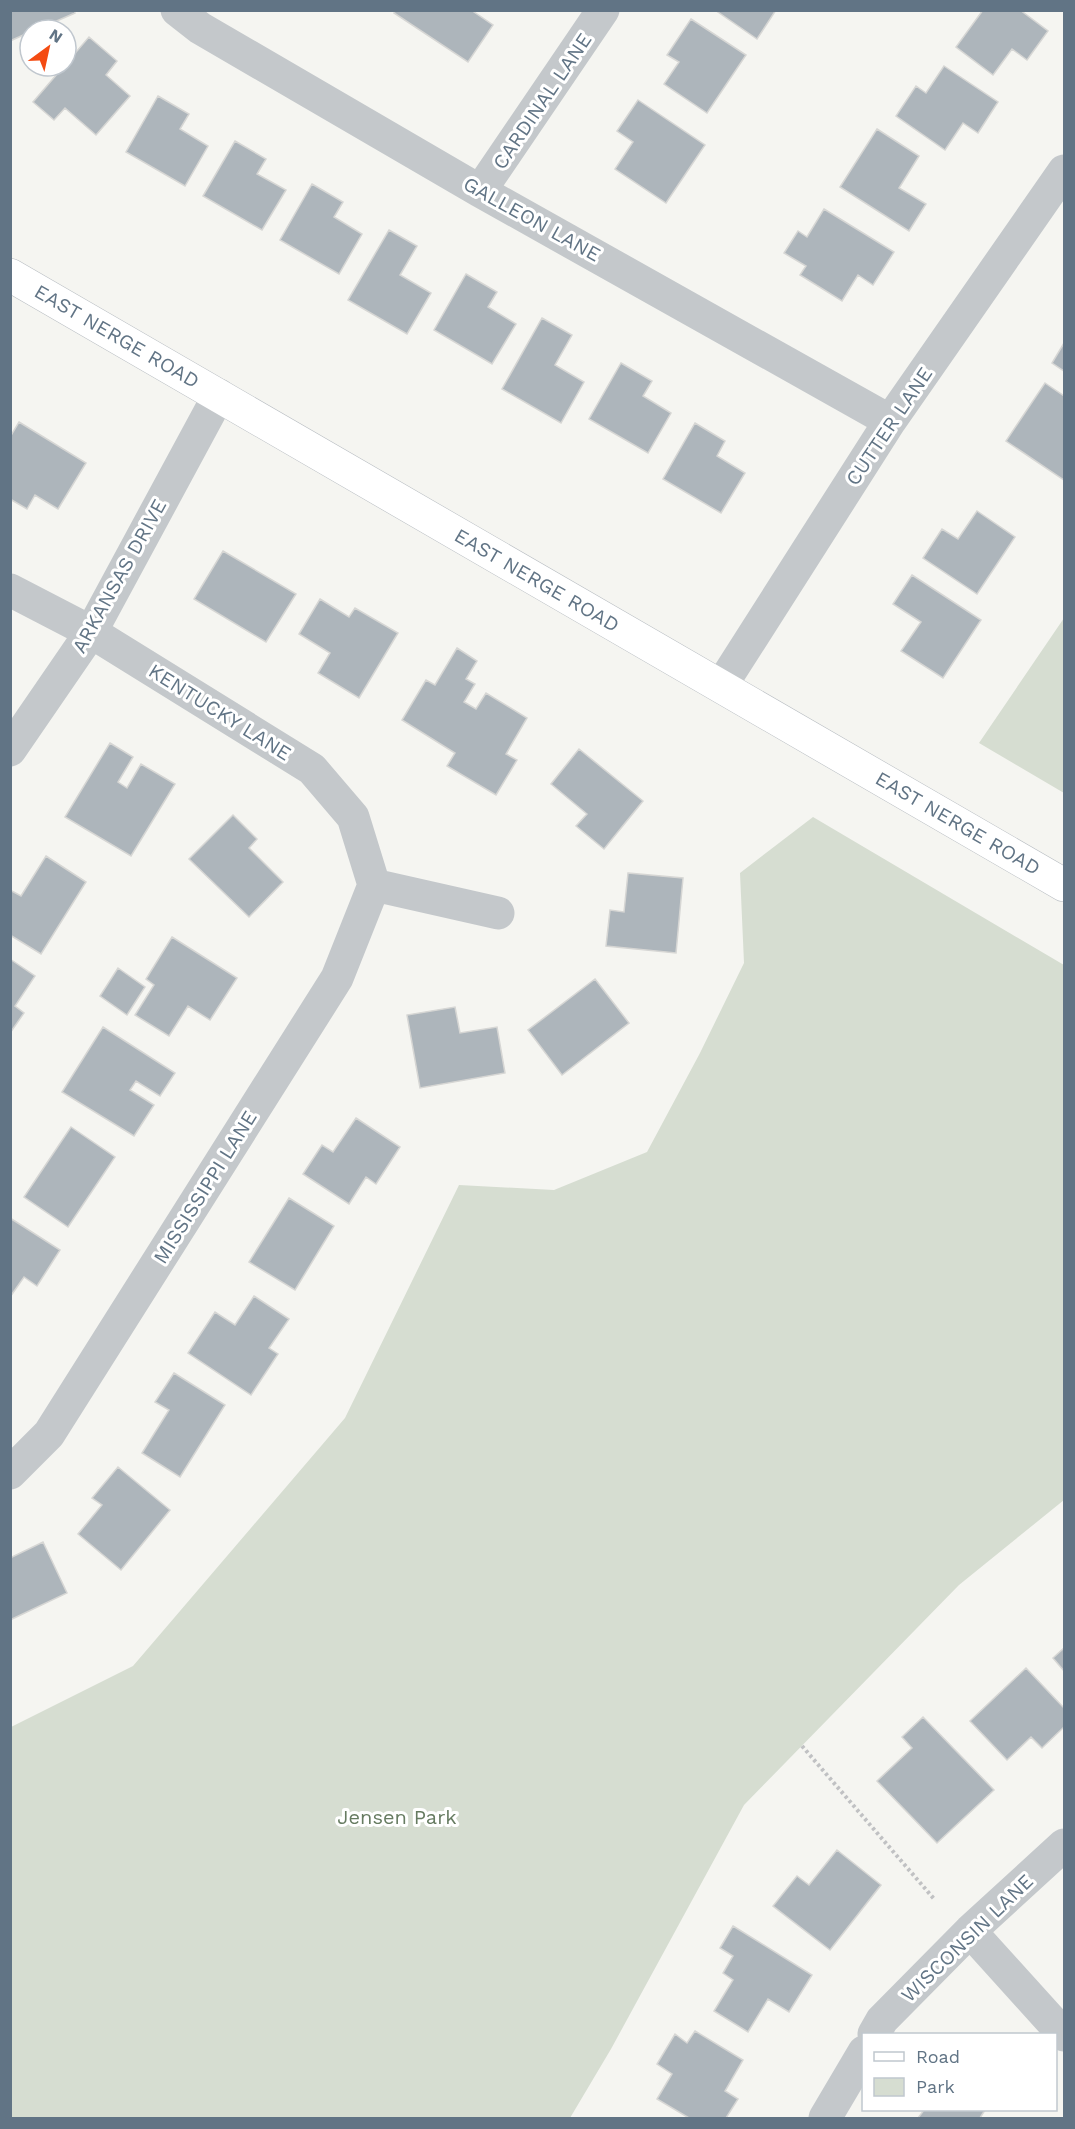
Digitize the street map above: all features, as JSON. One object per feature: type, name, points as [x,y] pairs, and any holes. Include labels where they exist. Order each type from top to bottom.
[{"type":"main road","name":"EAST NERGE ROAD","points":[[10,275],[1065,885]]},
{"type":"street","name":"GALLEON LANE","points":[[177,10],[200,28],[480,191],[890,421]]},
{"type":"street","name":"CARDINAL LANE","points":[[480,191],[603,10]]},
{"type":"street","name":"CUTTER LANE","points":[[721,686],[890,421],[1065,171]]},
{"type":"street","name":"ARKANSAS DRIVE","points":[[10,750],[91,632],[219,395]]},
{"type":"street","name":"KENTUCKY LANE","points":[[10,590],[91,632],[312,769],[354,817],[374,885]]},
{"type":"street","points":[[374,885],[498,913]]},
{"type":"street","name":"MISSISSIPPI LANE","points":[[10,1473],[49,1434],[337,978],[374,885]]},
{"type":"street","name":"WISCONSIN LANE","points":[[875,2033],[882,2020],[969,1931],[1065,1845]]},
{"type":"street","points":[[969,1931],[1065,2035]]},
{"type":"street","points":[[825,2118],[862,2055]]},
{"type":"path","points":[[802,1746],[935,1900]]},
{"type":"green space","points":[[1064,618],[1064,793],[979,743]]},
{"type":"green space","name":"Jensen Park","points":[[813,817],[1064,965],[1064,1500],[959,1585],[744,1805],[611,2049],[570,2118],[11,2118],[11,1727],[133,1666],[345,1418],[459,1185],[554,1190],[647,1152],[700,1053],[744,963],[740,873]]},
{"type":"building","points":[[10,10],[74,10],[75,13],[64,18],[18,18],[18,37],[10,41]]},
{"type":"building","points":[[396,10],[471,10],[493,25],[468,62],[394,13]]},
{"type":"building","points":[[715,10],[776,10],[757,39]]},
{"type":"building","points":[[983,10],[1020,10],[1048,31],[1027,60],[1012,49],[993,75],[956,47]]},
{"type":"building","points":[[691,19],[746,55],[707,113],[664,84],[679,62],[667,55]]},
{"type":"building","points":[[89,37],[117,61],[106,75],[130,96],[96,135],[65,108],[54,120],[33,102],[54,78],[78,78],[78,50]]},
{"type":"building","points":[[944,66],[998,102],[978,133],[963,123],[945,150],[896,116],[916,86],[926,93]]},
{"type":"building","points":[[158,96],[189,114],[180,129],[208,146],[185,186],[126,152]]},
{"type":"building","points":[[638,100],[705,145],[666,203],[615,169],[633,142],[617,131]]},
{"type":"building","points":[[877,129],[919,156],[899,188],[926,204],[909,231],[840,187]]},
{"type":"building","points":[[235,141],[266,159],[257,174],[286,190],[262,230],[203,196]]},
{"type":"building","points":[[312,184],[343,202],[334,217],[362,234],[339,274],[280,240]]},
{"type":"building","points":[[824,209],[894,252],[873,285],[858,275],[842,301],[800,275],[806,266],[784,253],[798,231],[807,237]]},
{"type":"building","points":[[389,230],[417,246],[400,275],[431,293],[407,334],[348,300]]},
{"type":"building","points":[[466,274],[497,292],[488,307],[516,324],[492,364],[434,330]]},
{"type":"building","points":[[542,318],[572,335],[555,365],[584,382],[561,423],[502,389]]},
{"type":"building","points":[[1064,343],[1064,371],[1052,363]]},
{"type":"building","points":[[621,363],[652,381],[643,396],[671,413],[648,453],[589,419]]},
{"type":"building","points":[[1045,383],[1064,396],[1064,480],[1006,441]]},
{"type":"building","points":[[19,422],[86,463],[58,509],[35,495],[27,509],[10,499],[10,437]]},
{"type":"building","points":[[695,423],[725,441],[717,456],[745,473],[721,513],[663,479]]},
{"type":"building","points":[[977,511],[1015,537],[977,594],[923,558],[942,529],[958,539]]},
{"type":"building","points":[[223,551],[296,594],[266,642],[194,599]]},
{"type":"building","points":[[912,575],[981,620],[943,678],[901,651],[921,622],[893,604]]},
{"type":"building","points":[[320,599],[349,617],[355,608],[398,633],[359,698],[318,673],[330,653],[299,634]]},
{"type":"building","points":[[457,648],[477,661],[466,679],[475,684],[464,702],[476,709],[486,693],[527,718],[506,754],[517,760],[496,795],[447,766],[455,753],[402,720],[426,680],[435,685]]},
{"type":"building","points":[[110,743],[133,757],[118,782],[127,788],[141,764],[175,784],[131,856],[65,817]]},
{"type":"building","points":[[579,749],[643,801],[604,849],[576,826],[587,814],[551,784]]},
{"type":"building","points":[[233,815],[257,839],[249,848],[283,882],[249,917],[189,859]]},
{"type":"building","points":[[46,856],[86,882],[41,954],[10,935],[10,890],[21,896]]},
{"type":"building","points":[[628,873],[683,878],[676,953],[606,946],[610,910],[624,912]]},
{"type":"building","points":[[172,937],[237,978],[210,1020],[188,1006],[169,1036],[135,1015],[154,985],[146,979]]},
{"type":"building","points":[[10,959],[35,976],[15,1006],[24,1013],[10,1033]]},
{"type":"building","points":[[118,968],[145,987],[127,1015],[100,996]]},
{"type":"building","points":[[595,979],[629,1023],[562,1075],[528,1030]]},
{"type":"building","points":[[455,1007],[460,1033],[497,1027],[505,1073],[420,1088],[407,1015]]},
{"type":"building","points":[[103,1027],[175,1073],[160,1096],[136,1081],[130,1090],[154,1105],[134,1136],[62,1092]]},
{"type":"building","points":[[356,1118],[400,1147],[376,1184],[366,1177],[349,1204],[303,1174],[322,1145],[333,1152]]},
{"type":"building","points":[[71,1127],[115,1157],[68,1227],[24,1197]]},
{"type":"building","points":[[289,1198],[334,1226],[295,1290],[249,1262]]},
{"type":"building","points":[[10,1218],[60,1250],[37,1286],[24,1277],[10,1297]]},
{"type":"building","points":[[254,1296],[289,1319],[269,1348],[278,1354],[251,1395],[188,1353],[215,1312],[235,1325]]},
{"type":"building","points":[[174,1373],[225,1405],[180,1477],[142,1453],[169,1410],[155,1402]]},
{"type":"building","points":[[118,1467],[170,1510],[121,1570],[78,1534],[102,1505],[92,1498]]},
{"type":"building","points":[[43,1542],[67,1593],[10,1620],[10,1558]]},
{"type":"building","points":[[1064,1648],[1064,1671],[1053,1658]]},
{"type":"building","points":[[1026,1668],[1064,1708],[1064,1727],[1042,1748],[1031,1737],[1007,1760],[970,1721]]},
{"type":"building","points":[[923,1717],[994,1790],[937,1843],[877,1781],[912,1748],[902,1737]]},
{"type":"building","points":[[837,1850],[881,1885],[830,1950],[773,1906],[797,1876],[809,1885]]},
{"type":"building","points":[[733,1926],[812,1975],[789,2012],[768,1999],[748,2032],[714,2011],[733,1980],[723,1973],[733,1956],[720,1948]]},
{"type":"building","points":[[695,2031],[743,2060],[725,2091],[738,2099],[726,2118],[689,2118],[657,2099],[672,2074],[657,2064],[675,2034],[687,2043]]},
{"type":"building","points":[[923,2111],[984,2111],[980,2118],[918,2118]]}]
